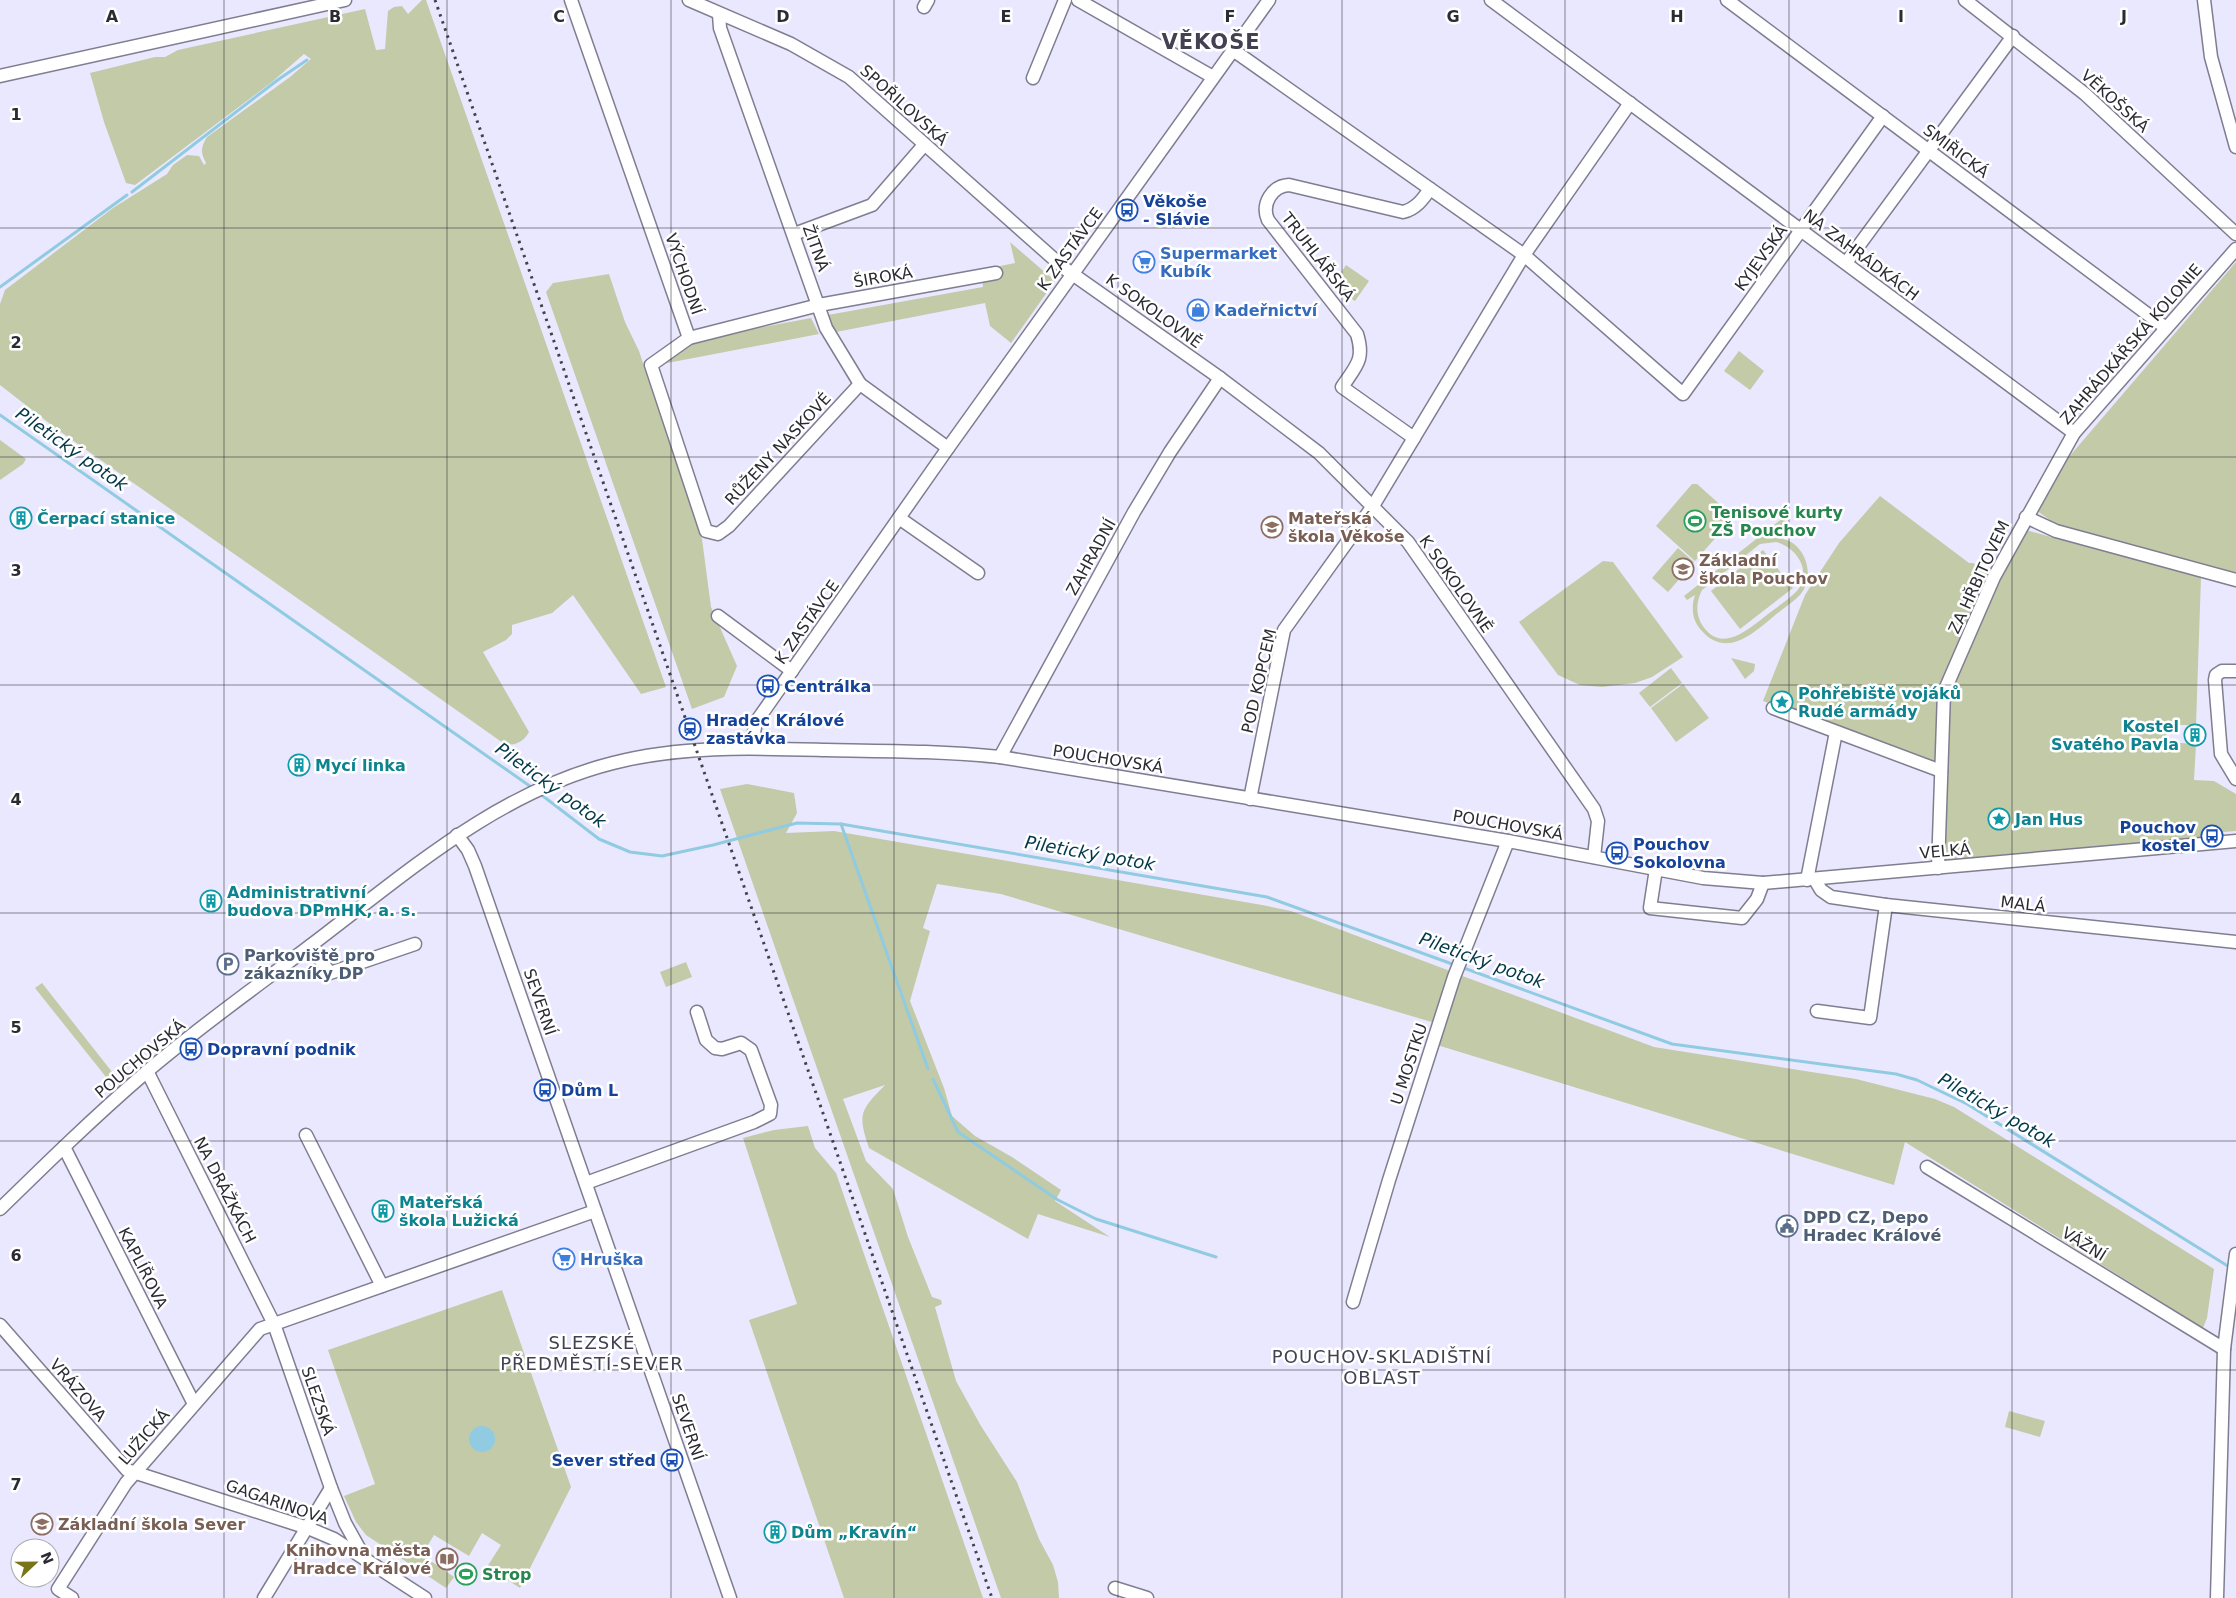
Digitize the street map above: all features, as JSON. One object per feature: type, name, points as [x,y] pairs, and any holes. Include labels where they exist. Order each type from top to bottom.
[{"type":"street","points":[[0,76],[345,0]]},
{"type":"street","name":"VÝCHODNÍ","points":[[571,0],[689,338],[650,365],[706,531],[718,534]]},
{"type":"street","name":"SPOŘILOVSKÁ","points":[[689,0],[791,44],[835,68],[867,91],[1038,247],[1072,274]]},
{"type":"street","points":[[1032,78],[1065,0]]},
{"type":"street","points":[[1078,0],[1213,77]]},
{"type":"street","name":"K ZASTÁVCE","points":[[751,748],[756,722],[948,448],[1269,0]]},
{"type":"street","name":"NA ZAHRÁDKÁCH","points":[[1491,0],[2074,432]]},
{"type":"street","name":"SMIŘICKÁ","points":[[1727,0],[2166,328]]},
{"type":"street","name":"VĚKOŠSKÁ","points":[[1965,0],[2014,36],[2084,94],[2236,234]]},
{"type":"street","points":[[2204,0],[2212,57],[2231,111],[2236,147]]},
{"type":"street","name":"ŽITNÁ","points":[[719,14],[720,28],[826,328],[860,384],[948,448]]},
{"type":"street","points":[[1846,263],[2014,36]]},
{"type":"street","points":[[1233,50],[1524,255]]},
{"type":"street","points":[[1373,506],[1524,255],[1630,103]]},
{"type":"street","name":"KYJEVSKÁ","points":[[1524,255],[1683,394],[1883,116]]},
{"type":"street","points":[[794,234],[872,205],[924,145]]},
{"type":"street","name":"TRUHLÁŘSKÁ","points":[[1414,438],[1342,387],[1357,364],[1362,349],[1357,334],[1268,220],[1266,212],[1267,202],[1274,190],[1281,186],[1403,212],[1418,204],[1430,189]]},
{"type":"street","name":"ZAHRÁDKÁŘSKÁ KOLONIE","points":[[2026,517],[2074,432],[2236,249]]},
{"type":"street","name":"ŠIROKÁ","points":[[689,338],[819,305],[996,273]]},
{"type":"street","name":"K SOKOLOVNĚ","points":[[1072,274],[1220,378],[1319,453],[1408,542],[1594,809],[1598,821],[1594,857]]},
{"type":"street","name":"ZAHRADNÍ","points":[[1000,757],[1134,512],[1170,452],[1220,378]]},
{"type":"street","name":"RŮŽENY NASKOVÉ","points":[[718,534],[729,526],[860,384]]},
{"type":"street","name":"POD KOPCEM","points":[[1250,799],[1284,630],[1373,506]]},
{"type":"street","name":"ZA HŘBITOVEM","points":[[1938,868],[1944,692],[1994,577],[2026,517],[2056,531],[2236,580]]},
{"type":"street","points":[[899,518],[978,573]]},
{"type":"street","points":[[718,616],[792,671]]},
{"type":"street","points":[[2236,671],[2222,671],[2216,675],[2215,680],[2221,754],[2236,779]]},
{"type":"street","points":[[1773,708],[1941,772]]},
{"type":"street","points":[[1811,880],[1836,732]]},
{"type":"street","name":"POUCHOVSKÁ","points":[[0,1209],[147,1071],[457,835],[513,801],[554,782],[611,763],[651,755],[751,748],[952,752],[1000,757],[1508,841],[1703,878],[1763,883],[1811,880]]},
{"type":"street","name":"SEVERNÍ","points":[[457,835],[468,850],[475,866],[730,1598]]},
{"type":"street","name":"U MOSTKU","points":[[1353,1302],[1393,1167],[1454,977],[1508,841]]},
{"type":"street","name":"VELKÁ","points":[[1811,880],[2236,841]]},
{"type":"street","points":[[1656,870],[1650,908],[1742,918],[1757,899],[1763,883]]},
{"type":"street","name":"MALÁ","points":[[1811,880],[1832,897],[1886,905],[2236,942]]},
{"type":"street","points":[[1816,1011],[1870,1018],[1886,905]]},
{"type":"street","points":[[310,946],[330,973],[415,944]]},
{"type":"street","points":[[586,1182],[754,1122],[770,1114],[770,1105],[751,1050],[741,1043],[722,1049],[715,1048],[706,1040],[697,1012]]},
{"type":"street","name":"NA DRÁŽKÁCH","points":[[147,1071],[274,1324]]},
{"type":"street","points":[[306,1135],[382,1286]]},
{"type":"street","name":"KAPLÍŘOVA","points":[[64,1147],[194,1404]]},
{"type":"street","name":"VÁŽNÍ","points":[[1927,1167],[2224,1349]]},
{"type":"street","points":[[274,1324],[596,1211]]},
{"type":"street","points":[[2217,1598],[2224,1349],[2236,1257]]},
{"type":"street","name":"LUŽICKÁ","points":[[72,1598],[58,1589],[133,1474],[260,1329],[274,1324]]},
{"type":"street","name":"SLEZSKÁ","points":[[274,1324],[331,1488],[345,1524],[365,1559]]},
{"type":"street","name":"VRÁZOVA","points":[[0,1325],[121,1465],[133,1474]]},
{"type":"street","name":"GAGARINOVA","points":[[133,1474],[308,1528],[334,1539],[426,1598]]},
{"type":"street","points":[[264,1598],[331,1488]]},
{"type":"street","points":[[1115,1588],[1148,1598]]},
{"type":"green space","points":[[422,0],[426,0],[666,687],[641,694],[573,595],[552,613],[512,625],[512,634],[506,640],[483,652],[529,732],[520,742],[510,745],[506,745],[58,430],[0,385],[0,304],[5,290],[113,208],[167,174],[173,165],[187,155],[199,156],[204,165],[206,163],[202,150],[207,137],[290,77],[311,59],[304,54],[272,82],[135,185],[126,183],[104,122],[90,73],[155,57],[165,57],[178,50],[365,9],[376,50],[385,49],[388,11],[394,7],[402,6],[408,14]]},
{"type":"green space","points":[[1010,242],[1055,281],[1011,343],[990,326],[985,303],[836,332],[828,315],[983,287],[981,270],[1015,263]]},
{"type":"green space","points":[[2236,262],[2236,575],[2065,531],[2036,510],[2056,472]]},
{"type":"green space","points":[[1346,265],[1369,281],[1355,301],[1332,286]]},
{"type":"green space","points":[[609,274],[625,322],[639,351],[702,539],[711,607],[737,666],[724,697],[692,709],[546,292],[553,283]]},
{"type":"green space","points":[[811,318],[819,334],[662,364],[688,341]]},
{"type":"green space","points":[[1739,351],[1764,371],[1750,390],[1724,371]]},
{"type":"green space","points":[[0,440],[26,459],[23,464],[0,480]]},
{"type":"green space","name":"Tenisové kurty ZŠ Pouchov","points":[[1692,484],[1697,484],[1734,517],[1695,561],[1656,526]]},
{"type":"green space","points":[[1880,496],[1969,563],[1973,563],[1989,574],[1979,600],[1975,603],[1979,606],[1938,697],[1936,763],[1931,766],[1763,701],[1805,595],[1839,543]]},
{"type":"green space","points":[[1783,518],[1787,523],[1768,538],[1781,539],[1794,544],[1803,555],[1808,568],[1807,582],[1800,595],[1748,636],[1738,641],[1720,643],[1710,638],[1701,630],[1694,618],[1693,604],[1695,595],[1687,600],[1684,596]],"holes":[[[1776,542],[1784,545],[1796,555],[1803,569],[1801,585],[1796,592],[1743,632],[1726,639],[1717,638],[1709,633],[1701,623],[1697,610],[1702,590],[1760,544]]]},
{"type":"green space","points":[[2022,529],[2201,577],[2196,725],[2167,725],[2166,742],[2196,744],[2194,780],[2214,781],[2236,794],[2236,831],[2210,833],[2194,839],[1946,860],[1943,853],[1948,692]]},
{"type":"green space","points":[[1678,548],[1694,562],[1668,592],[1652,578]]},
{"type":"green space","points":[[1763,550],[1793,588],[1740,629],[1711,591]]},
{"type":"green space","points":[[1603,561],[1613,562],[1683,657],[1652,677],[1635,683],[1602,687],[1580,685],[1558,675],[1519,622]]},
{"type":"green space","points":[[1731,658],[1755,664],[1754,671],[1745,679]]},
{"type":"green space","points":[[1671,668],[1682,683],[1650,707],[1639,693]]},
{"type":"green space","points":[[1683,684],[1709,718],[1676,742],[1651,708]]},
{"type":"green space","points":[[747,784],[794,793],[797,813],[786,833],[834,831],[1291,911],[1450,971],[1435,1023],[1001,894],[937,884],[923,928],[930,931],[910,1001],[944,1088],[952,1116],[975,1136],[1012,1157],[1061,1190],[1055,1201],[1110,1237],[1038,1214],[1028,1239],[869,1148],[862,1119],[866,1107],[885,1085],[843,1099],[866,1161],[893,1189],[908,1237],[932,1297],[941,1300],[942,1304],[935,1307],[956,1381],[981,1426],[1017,1482],[1039,1539],[1053,1565],[1058,1582],[1059,1598],[1001,1598],[720,789]]},
{"type":"green space","points":[[686,962],[692,977],[666,987],[660,972]]},
{"type":"green space","points":[[1457,974],[1654,1047],[1856,1079],[1935,1099],[1954,1107],[2214,1269],[2207,1318],[2203,1328],[1905,1142],[1894,1185],[1437,1045]]},
{"type":"green space","points":[[42,983],[116,1077],[110,1082],[35,988]]},
{"type":"green space","points":[[808,1126],[815,1148],[836,1173],[983,1598],[844,1598],[749,1320],[797,1304],[743,1138],[774,1130]]},
{"type":"green space","points":[[502,1290],[571,1487],[520,1588],[487,1567],[501,1545],[482,1533],[469,1556],[434,1535],[422,1555],[454,1577],[446,1588],[366,1535],[356,1522],[344,1496],[375,1484],[328,1350]]},
{"type":"green space","points":[[2009,1411],[2045,1421],[2040,1437],[2005,1427]]},
{"type":"water","points":[[482,1426],[491,1430],[495,1439],[491,1448],[482,1452],[473,1448],[469,1439],[473,1430]]},
{"type":"waterway","points":[[132,192],[279,79],[307,60]]},
{"type":"waterway","points":[[0,287],[127,195]]},
{"type":"waterway","name":"Piletický potok","points":[[0,415],[534,789]]},
{"type":"waterway","name":"Piletický potok","points":[[539,793],[599,839],[630,852],[662,856],[797,823],[841,824],[1267,897],[1455,965]]},
{"type":"waterway","points":[[841,824],[928,1069]]},
{"type":"waterway","name":"Piletický potok","points":[[1461,967],[1672,1044],[1896,1074],[1917,1080],[1967,1104],[2231,1268]]},
{"type":"waterway","points":[[933,1079],[958,1132],[1058,1200],[1096,1219],[1216,1257]]},
{"type":"railway","points":[[435,0],[992,1598]]},
{"type":"place","name":"Věkoše - Slávie","points":[[1127,210]]},
{"type":"place","name":"Supermarket Kubík","points":[[1144,262]]},
{"type":"place","name":"Kadeřnictví","points":[[1198,310]]},
{"type":"place","name":"Čerpací stanice","points":[[21,518]]},
{"type":"place","name":"Tenisové kurty ZŠ Pouchov","points":[[1695,521]]},
{"type":"place","name":"Mateřská škola Věkoše","points":[[1272,527]]},
{"type":"place","name":"Základní škola Pouchov","points":[[1683,569]]},
{"type":"place","name":"Centrálka","points":[[768,686]]},
{"type":"place","name":"Pohřebiště vojáků Rudé armády","points":[[1782,702]]},
{"type":"place","name":"Hradec Králové zastávka","points":[[690,729]]},
{"type":"place","name":"Kostel Svatého Pavla","points":[[2195,735]]},
{"type":"place","name":"Mycí linka","points":[[299,765]]},
{"type":"place","name":"Jan Hus","points":[[1999,819]]},
{"type":"place","name":"Pouchov kostel","points":[[2212,836]]},
{"type":"place","name":"Pouchov Sokolovna","points":[[1617,853]]},
{"type":"place","name":"Administrativní budova DPmHK, a. s.","points":[[211,901]]},
{"type":"place","name":"Parkoviště pro zákazníky DP","points":[[228,964]]},
{"type":"place","name":"Dopravní podnik","points":[[191,1049]]},
{"type":"place","name":"Dům L","points":[[545,1090]]},
{"type":"place","name":"Mateřská škola Lužická","points":[[383,1211]]},
{"type":"place","name":"DPD CZ, Depo Hradec Králové","points":[[1787,1226]]},
{"type":"place","name":"Hruška","points":[[564,1259]]},
{"type":"place","name":"Sever střed","points":[[672,1460]]},
{"type":"place","name":"Základní škola Sever","points":[[42,1524]]},
{"type":"place","name":"Dům „Kravín“","points":[[775,1532]]},
{"type":"place","name":"Knihovna města Hradce Králové","points":[[447,1559]]},
{"type":"place","name":"Strop","points":[[466,1574]]},
{"type":"district","name":"VĚKOŠE","points":[[1211,42]]},
{"type":"district","name":"SLEZSKÉ PŘEDMĚSTÍ-SEVER","points":[[592,1352]]},
{"type":"district","name":"POUCHOV-SKLADIŠTNÍ OBLAST","points":[[1382,1366]]}]
